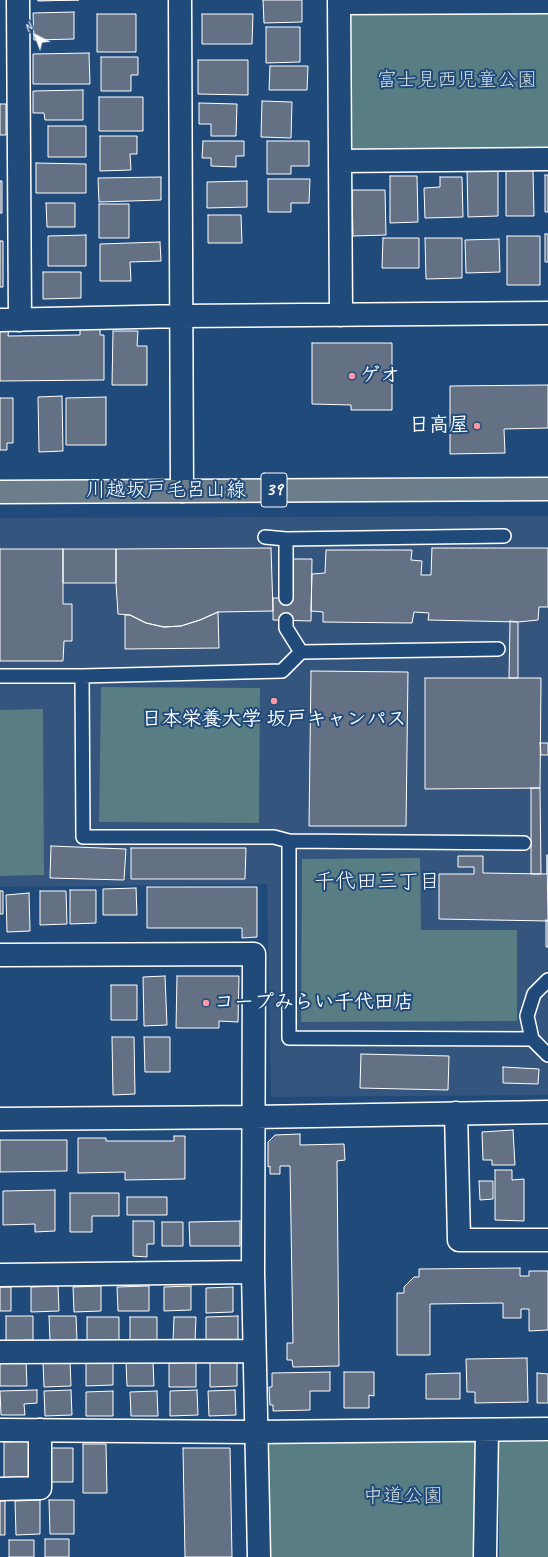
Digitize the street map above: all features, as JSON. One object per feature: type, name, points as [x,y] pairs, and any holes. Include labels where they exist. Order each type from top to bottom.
[{"type":"main road","name":"川越坂戸毛呂山線","points":[[0,492],[548,489]]},
{"type":"street","points":[[180,0],[182,491]]},
{"type":"street","points":[[12,1],[10,320],[182,316],[548,313]]},
{"type":"street","points":[[341,315],[339,1],[548,2]]},
{"type":"street","points":[[340,161],[548,159]]},
{"type":"street","points":[[0,955],[254,954],[253,1272],[255,1432],[259,1557]]},
{"type":"street","points":[[0,1120],[548,1112]]},
{"type":"street","points":[[456,1113],[459,1240],[548,1240]]},
{"type":"street","points":[[0,1275],[253,1272]]},
{"type":"street","points":[[0,1352],[254,1350]]},
{"type":"street","points":[[0,1430],[255,1432],[487,1431],[548,1429]]},
{"type":"street","points":[[0,1489],[40,1488],[40,1430]]},
{"type":"street","points":[[485,1557],[487,1431]]},
{"type":"lane","points":[[265,537],[286,539],[504,536]]},
{"type":"lane","points":[[286,539],[286,598]]},
{"type":"lane","points":[[286,620],[286,628],[301,652]]},
{"type":"lane","points":[[0,676],[82,676],[282,671],[301,652],[498,649]]},
{"type":"lane","points":[[82,676],[83,837],[274,837],[290,841],[524,843]]},
{"type":"lane","points":[[290,841],[289,1038],[532,1039]]},
{"type":"lane","points":[[548,980],[534,994],[527,1016],[532,1039],[548,1055]]},
{"type":"shaded area","name":"日本栄養大学 坂戸キャンパス","points":[[548,516],[548,1095],[271,1097],[267,884],[0,887],[0,518]]},
{"type":"green space","name":"富士見西児童公園","points":[[548,2],[548,159],[340,161],[339,3]]},
{"type":"green space","points":[[101,687],[260,688],[259,823],[99,822]]},
{"type":"green space","points":[[43,709],[44,875],[0,876],[0,710]]},
{"type":"green space","points":[[420,858],[421,930],[517,930],[517,1021],[301,1022],[302,859]]},
{"type":"green space","name":"中道公園","points":[[479,1436],[480,1557],[268,1557],[267,1438]]},
{"type":"green space","points":[[499,1442],[548,1442],[548,1557],[499,1557]]},
{"type":"building","points":[[38,0],[79,0],[38,1]]},
{"type":"building","points":[[263,0],[302,0],[302,22],[264,23]]},
{"type":"building","points":[[74,12],[74,39],[34,40],[33,13]]},
{"type":"building","points":[[97,14],[136,14],[136,52],[97,52]]},
{"type":"building","points":[[202,14],[253,14],[252,44],[202,44]]},
{"type":"building","points":[[266,27],[300,27],[300,62],[266,63]]},
{"type":"building","points":[[89,53],[90,84],[33,84],[33,54]]},
{"type":"building","points":[[101,57],[138,57],[138,75],[131,75],[131,91],[101,91]]},
{"type":"building","points":[[198,60],[248,60],[248,95],[198,94]]},
{"type":"building","points":[[270,66],[308,66],[307,90],[269,90]]},
{"type":"building","points":[[83,90],[83,120],[45,120],[44,113],[33,113],[33,91]]},
{"type":"building","points":[[99,97],[143,97],[143,131],[99,131]]},
{"type":"building","points":[[262,101],[292,102],[291,138],[261,137]]},
{"type":"building","points":[[199,103],[237,104],[236,136],[211,136],[211,124],[199,124]]},
{"type":"building","points":[[0,104],[6,104],[6,135],[0,135]]},
{"type":"building","points":[[48,126],[86,126],[86,157],[48,157]]},
{"type":"building","points":[[100,136],[137,136],[137,154],[130,154],[131,170],[100,171]]},
{"type":"building","points":[[203,141],[244,141],[244,156],[236,156],[236,167],[211,166],[211,158],[202,158]]},
{"type":"building","points":[[267,141],[309,141],[309,166],[291,166],[291,174],[267,174]]},
{"type":"building","points":[[36,163],[86,164],[86,193],[36,193]]},
{"type":"building","points":[[467,170],[498,170],[498,216],[468,217]]},
{"type":"building","points":[[506,170],[533,170],[534,216],[506,216]]},
{"type":"building","points":[[545,175],[548,175],[548,212],[545,212]]},
{"type":"building","points":[[390,176],[417,176],[418,222],[390,223]]},
{"type":"building","points":[[161,177],[161,200],[99,202],[98,178]]},
{"type":"building","points":[[440,177],[462,177],[463,217],[425,218],[424,188],[440,187]]},
{"type":"building","points":[[268,179],[310,179],[309,203],[291,203],[291,212],[268,212]]},
{"type":"building","points":[[0,181],[2,181],[2,213],[0,213]]},
{"type":"building","points":[[247,181],[247,207],[207,208],[207,182]]},
{"type":"building","points":[[352,190],[385,190],[386,235],[353,236]]},
{"type":"building","points":[[46,203],[75,203],[75,227],[47,227]]},
{"type":"building","points":[[99,204],[129,204],[129,238],[99,238]]},
{"type":"building","points":[[208,215],[241,215],[242,243],[208,243]]},
{"type":"building","points":[[545,234],[548,234],[548,262],[545,262]]},
{"type":"building","points":[[86,235],[86,266],[48,266],[48,236]]},
{"type":"building","points":[[507,236],[540,236],[540,285],[507,285]]},
{"type":"building","points":[[383,238],[419,238],[419,268],[382,268]]},
{"type":"building","points":[[425,238],[462,238],[462,278],[426,279]]},
{"type":"building","points":[[499,239],[500,272],[466,273],[465,240]]},
{"type":"building","points":[[0,241],[3,241],[3,287],[0,287]]},
{"type":"building","points":[[160,242],[161,261],[130,262],[131,281],[100,281],[100,244]]},
{"type":"building","points":[[43,272],[81,272],[81,298],[43,299]]},
{"type":"building","points":[[0,328],[9,328],[8,336],[80,335],[80,329],[100,329],[100,335],[104,335],[104,380],[0,381]]},
{"type":"building","points":[[113,331],[138,331],[137,346],[147,346],[147,385],[112,385]]},
{"type":"building","points":[[312,343],[392,343],[392,410],[351,410],[351,405],[312,404]]},
{"type":"building","points":[[548,385],[548,428],[504,429],[505,453],[450,454],[450,386]]},
{"type":"building","points":[[62,396],[63,451],[39,452],[38,397]]},
{"type":"building","points":[[106,397],[106,445],[66,445],[66,398]]},
{"type":"building","points":[[0,398],[13,398],[13,443],[7,443],[7,450],[0,450]]},
{"type":"building","points":[[271,548],[273,611],[218,612],[181,626],[164,627],[146,623],[130,615],[118,614],[116,549]]},
{"type":"building","points":[[432,548],[548,548],[548,607],[539,607],[538,620],[518,622],[428,620],[429,613],[414,612],[412,623],[323,622],[323,612],[311,611],[312,574],[325,573],[326,550],[412,550],[411,560],[422,561],[421,575],[431,575]]},
{"type":"building","points":[[0,549],[63,549],[63,604],[72,604],[72,641],[64,641],[63,661],[0,661]]},
{"type":"building","points":[[63,549],[116,549],[116,583],[63,583]]},
{"type":"building","points":[[293,559],[312,559],[311,621],[273,620],[273,598],[293,598]]},
{"type":"building","points":[[218,612],[219,648],[125,649],[125,615],[130,615],[146,623],[164,627],[181,626]]},
{"type":"building","points":[[510,621],[518,622],[518,678],[509,678]]},
{"type":"building","points":[[311,671],[408,672],[406,826],[309,826]]},
{"type":"building","points":[[425,678],[541,678],[540,788],[425,789]]},
{"type":"building","points":[[540,743],[548,743],[548,755],[541,755]]},
{"type":"building","points":[[531,788],[540,788],[541,874],[531,874]]},
{"type":"building","points":[[51,846],[126,849],[124,880],[50,878]]},
{"type":"building","points":[[131,848],[246,848],[245,879],[131,879]]},
{"type":"building","points":[[547,855],[548,921],[439,919],[439,874],[474,874],[474,867],[458,867],[458,856],[483,856],[483,873],[547,874]]},
{"type":"building","points":[[147,887],[257,887],[257,937],[242,938],[242,928],[147,928]]},
{"type":"building","points":[[136,888],[137,915],[103,915],[103,889]]},
{"type":"building","points":[[70,890],[96,890],[96,923],[70,924]]},
{"type":"building","points":[[0,891],[3,891],[3,914],[0,914]]},
{"type":"building","points":[[40,891],[66,891],[67,924],[40,925]]},
{"type":"building","points":[[29,893],[30,931],[7,932],[6,895]]},
{"type":"building","points":[[546,920],[548,921],[548,947],[546,947]]},
{"type":"building","points":[[165,976],[167,1025],[144,1026],[143,977]]},
{"type":"building","points":[[177,976],[239,976],[238,1022],[219,1021],[219,1028],[176,1028]]},
{"type":"building","points":[[111,985],[137,985],[137,1020],[111,1020]]},
{"type":"building","points":[[112,1037],[134,1037],[135,1094],[113,1095]]},
{"type":"building","points":[[144,1037],[170,1037],[170,1072],[145,1072]]},
{"type":"building","points":[[361,1054],[449,1056],[448,1090],[360,1088]]},
{"type":"building","points":[[503,1067],[539,1069],[538,1084],[503,1083]]},
{"type":"building","points":[[513,1130],[515,1165],[492,1165],[492,1160],[483,1160],[482,1132]]},
{"type":"building","points":[[300,1134],[300,1145],[344,1144],[345,1160],[337,1161],[339,1366],[293,1367],[292,1360],[287,1360],[287,1343],[293,1343],[290,1166],[280,1166],[280,1174],[270,1174],[270,1166],[268,1167],[268,1142],[275,1135]]},
{"type":"building","points":[[174,1136],[185,1136],[185,1179],[125,1180],[125,1172],[78,1173],[78,1138],[106,1138],[106,1141],[174,1141]]},
{"type":"building","points":[[0,1140],[67,1140],[67,1171],[0,1172]]},
{"type":"building","points":[[495,1170],[512,1170],[512,1180],[524,1179],[524,1221],[495,1220]]},
{"type":"building","points":[[479,1181],[493,1181],[493,1199],[480,1200]]},
{"type":"building","points":[[55,1190],[55,1231],[35,1232],[35,1224],[3,1225],[3,1191]]},
{"type":"building","points":[[70,1193],[119,1193],[119,1216],[92,1216],[92,1232],[70,1232]]},
{"type":"building","points":[[127,1197],[167,1197],[167,1215],[127,1215]]},
{"type":"building","points":[[133,1221],[154,1221],[154,1244],[147,1244],[147,1257],[133,1256]]},
{"type":"building","points":[[240,1221],[240,1246],[190,1246],[189,1222]]},
{"type":"building","points":[[162,1222],[183,1222],[183,1246],[162,1246]]},
{"type":"building","points":[[520,1268],[520,1276],[529,1276],[529,1271],[548,1271],[548,1330],[529,1331],[529,1309],[521,1309],[521,1318],[503,1318],[503,1303],[430,1304],[430,1355],[397,1355],[397,1293],[404,1293],[404,1287],[414,1277],[419,1277],[419,1269]]},
{"type":"building","points":[[58,1286],[59,1311],[31,1312],[31,1287]]},
{"type":"building","points":[[101,1286],[101,1311],[74,1312],[73,1287]]},
{"type":"building","points":[[149,1286],[149,1311],[118,1311],[117,1287]]},
{"type":"building","points":[[191,1286],[191,1310],[164,1311],[164,1287]]},
{"type":"building","points":[[0,1287],[11,1287],[11,1311],[0,1311]]},
{"type":"building","points":[[233,1287],[233,1312],[206,1313],[206,1288]]},
{"type":"building","points":[[6,1316],[33,1316],[33,1340],[6,1341]]},
{"type":"building","points":[[49,1316],[76,1316],[77,1340],[50,1341]]},
{"type":"building","points":[[238,1316],[238,1341],[206,1341],[206,1317]]},
{"type":"building","points":[[87,1317],[119,1317],[119,1341],[87,1342]]},
{"type":"building","points":[[130,1317],[157,1317],[157,1341],[130,1342]]},
{"type":"building","points":[[174,1317],[196,1317],[195,1342],[173,1341]]},
{"type":"building","points":[[527,1358],[528,1402],[475,1403],[475,1392],[467,1392],[466,1359]]},
{"type":"building","points":[[113,1360],[113,1385],[86,1386],[86,1361]]},
{"type":"building","points":[[26,1361],[27,1386],[0,1386],[0,1362]]},
{"type":"building","points":[[70,1361],[71,1386],[44,1387],[43,1362]]},
{"type":"building","points":[[153,1361],[154,1386],[127,1386],[126,1362]]},
{"type":"building","points":[[237,1361],[237,1386],[210,1387],[210,1362]]},
{"type":"building","points":[[196,1362],[196,1387],[169,1387],[169,1363]]},
{"type":"building","points":[[330,1372],[330,1391],[310,1391],[310,1410],[273,1411],[273,1405],[270,1405],[269,1387],[272,1387],[272,1373]]},
{"type":"building","points":[[344,1372],[374,1372],[374,1396],[369,1395],[369,1408],[344,1408]]},
{"type":"building","points":[[460,1373],[460,1399],[426,1399],[426,1374]]},
{"type":"building","points":[[537,1373],[548,1374],[548,1403],[537,1403]]},
{"type":"building","points":[[37,1390],[37,1403],[24,1404],[25,1415],[1,1415],[0,1391]]},
{"type":"building","points":[[71,1390],[72,1415],[45,1416],[44,1391]]},
{"type":"building","points":[[197,1390],[198,1415],[170,1416],[170,1391]]},
{"type":"building","points":[[235,1390],[236,1415],[209,1416],[208,1391]]},
{"type":"building","points":[[113,1391],[113,1416],[86,1416],[86,1392]]},
{"type":"building","points":[[157,1391],[158,1416],[131,1416],[130,1392]]},
{"type":"building","points":[[29,1441],[29,1480],[4,1480],[4,1442]]},
{"type":"building","points":[[83,1444],[106,1444],[107,1493],[83,1493]]},
{"type":"building","points":[[48,1448],[73,1448],[73,1482],[49,1482]]},
{"type":"building","points":[[183,1448],[230,1448],[232,1557],[185,1557]]},
{"type":"building","points":[[40,1500],[40,1534],[16,1535],[15,1501]]},
{"type":"building","points":[[49,1500],[74,1500],[74,1534],[50,1534]]},
{"type":"building","points":[[0,1501],[5,1501],[5,1535],[0,1535]]},
{"type":"building","points":[[45,1539],[69,1539],[69,1557],[45,1557]]},
{"type":"building","points":[[9,1540],[34,1540],[34,1557],[9,1557]]},
{"type":"place","name":"ゲオ","points":[[352,376]]},
{"type":"place","name":"日高屋","points":[[477,426]]},
{"type":"place","name":"日本栄養大学 坂戸キャンパス","points":[[274,701]]},
{"type":"place","name":"コープみらい千代田店","points":[[206,1003]]},
{"type":"district","name":"千代田三丁目","points":[[377,882]]}]
